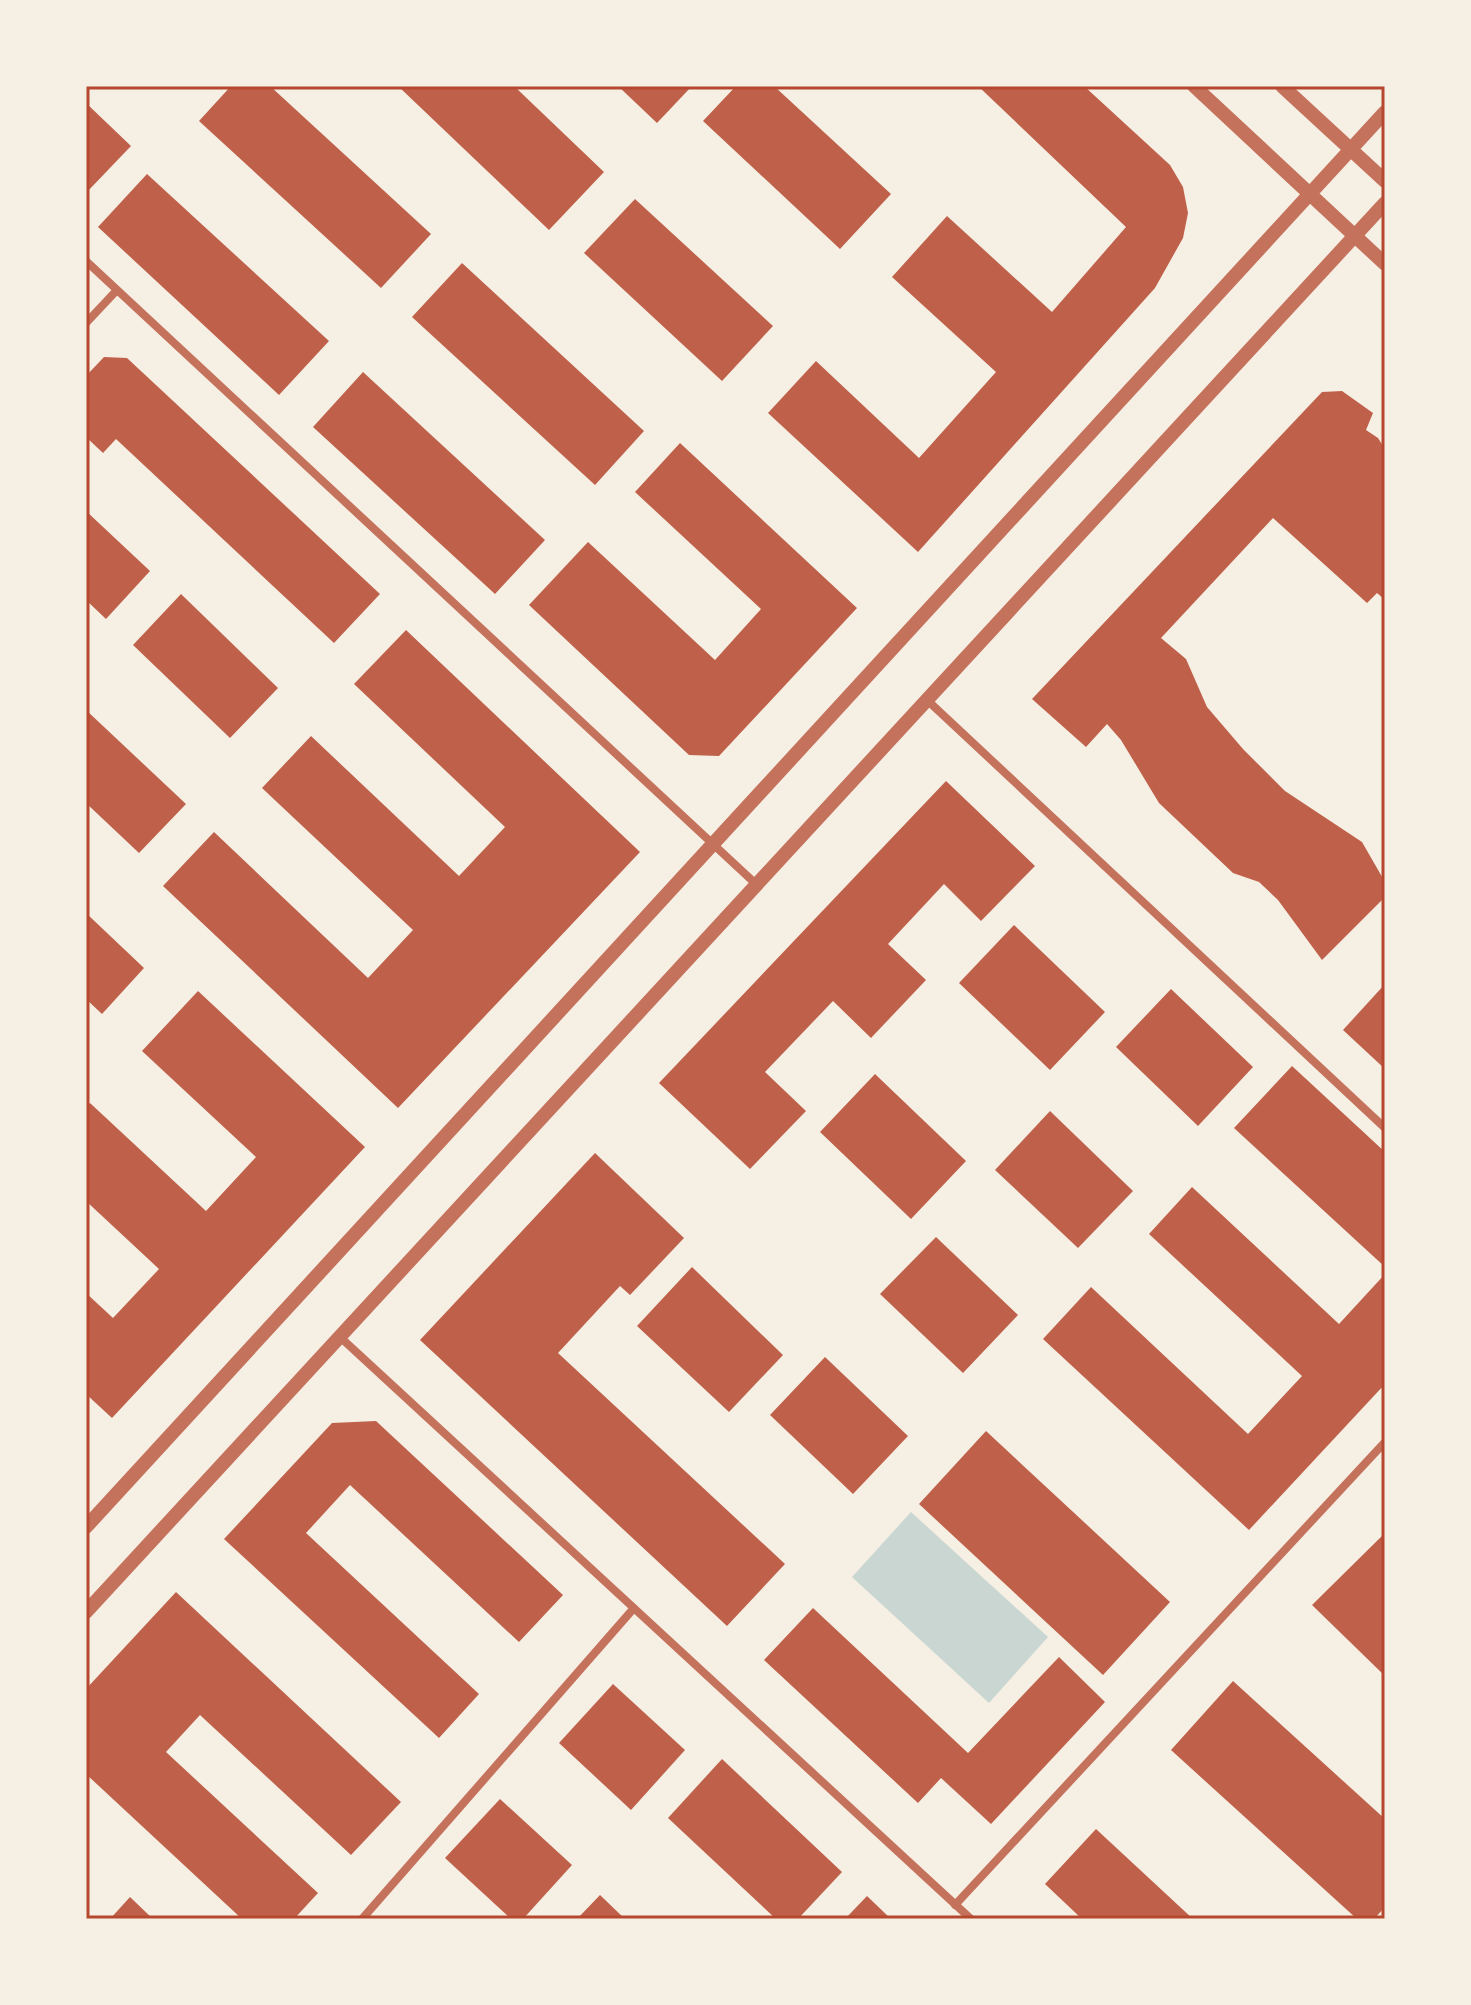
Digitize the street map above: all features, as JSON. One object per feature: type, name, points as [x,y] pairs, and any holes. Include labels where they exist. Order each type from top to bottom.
[{"type":"street","points":[[1194,86],[1385,264]]},
{"type":"street","points":[[1282,86],[1385,181]]},
{"type":"street","points":[[86,1527],[1385,112]]},
{"type":"street","points":[[86,1612],[1385,203]]},
{"type":"street","points":[[86,261],[757,885]]},
{"type":"street","points":[[86,323],[117,290]]},
{"type":"street","points":[[927,700],[1385,1128]]},
{"type":"street","points":[[340,1337],[971,1919]]},
{"type":"street","points":[[955,1905],[1385,1442]]},
{"type":"street","points":[[362,1919],[634,1608]]},
{"type":"shaded area","points":[[911,1512],[1048,1637],[989,1703],[852,1577]]},
{"type":"building","points":[[231,86],[270,86],[431,234],[381,288],[199,121]]},
{"type":"building","points":[[398,86],[514,86],[604,172],[549,230]]},
{"type":"building","points":[[618,86],[692,86],[657,123]]},
{"type":"building","points":[[736,86],[774,86],[891,194],[840,249],[703,121]]},
{"type":"building","points":[[978,86],[1084,86],[1170,165],[1183,187],[1188,213],[1183,238],[1155,288],[918,552],[768,413],[816,361],[919,458],[996,372],[892,277],[947,216],[1052,312],[1126,227]]},
{"type":"building","points":[[86,103],[131,146],[86,193]]},
{"type":"building","points":[[147,174],[329,341],[279,395],[98,227]]},
{"type":"building","points":[[635,199],[773,326],[722,381],[584,253]]},
{"type":"building","points":[[462,263],[644,431],[595,485],[412,317]]},
{"type":"building","points":[[104,357],[127,358],[380,594],[334,643],[116,439],[103,453],[86,437],[86,376]]},
{"type":"building","points":[[363,372],[545,540],[495,594],[313,427]]},
{"type":"building","points":[[1342,391],[1373,413],[1366,430],[1378,438],[1385,449],[1385,600],[1377,593],[1367,603],[1273,518],[1161,638],[1186,659],[1207,707],[1243,749],[1285,791],[1362,842],[1385,882],[1385,897],[1322,960],[1278,900],[1259,882],[1233,873],[1159,803],[1121,740],[1107,724],[1086,747],[1032,699],[1322,392]]},
{"type":"building","points":[[680,443],[857,608],[719,756],[689,755],[529,605],[588,542],[715,660],[761,609],[635,492]]},
{"type":"building","points":[[86,511],[150,571],[106,619],[86,600]]},
{"type":"building","points":[[181,594],[278,688],[230,738],[133,645]]},
{"type":"building","points":[[406,630],[640,852],[398,1108],[163,886],[214,832],[368,978],[413,930],[262,788],[311,736],[459,876],[505,827],[354,684]]},
{"type":"building","points":[[86,710],[186,804],[139,853],[86,803]]},
{"type":"building","points":[[946,781],[1035,866],[981,921],[944,884],[888,944],[926,980],[871,1038],[833,1001],[765,1072],[806,1111],[750,1169],[659,1083]]},
{"type":"building","points":[[86,913],[144,968],[102,1014],[86,999]]},
{"type":"building","points":[[1014,925],[1105,1012],[1050,1070],[959,983]]},
{"type":"building","points":[[1385,984],[1385,1069],[1343,1030]]},
{"type":"building","points":[[1171,989],[1253,1067],[1198,1126],[1116,1047]]},
{"type":"building","points":[[198,991],[365,1147],[112,1418],[86,1394],[86,1293],[113,1318],[159,1269],[86,1201],[86,1107],[90,1103],[206,1211],[256,1157],[142,1051]]},
{"type":"building","points":[[1292,1066],[1385,1152],[1385,1267],[1234,1128]]},
{"type":"building","points":[[875,1074],[966,1161],[911,1219],[820,1132]]},
{"type":"building","points":[[1050,1111],[1133,1191],[1078,1248],[995,1170]]},
{"type":"building","points":[[595,1153],[684,1238],[630,1295],[620,1286],[558,1353],[785,1564],[727,1626],[420,1340]]},
{"type":"building","points":[[1192,1187],[1339,1324],[1385,1274],[1385,1384],[1249,1530],[1043,1339],[1091,1287],[1248,1434],[1302,1376],[1149,1234]]},
{"type":"building","points":[[936,1237],[1018,1315],[963,1373],[880,1294]]},
{"type":"building","points":[[692,1267],[783,1355],[729,1412],[637,1326]]},
{"type":"building","points":[[825,1357],[908,1436],[853,1494],[770,1415]]},
{"type":"building","points":[[376,1421],[563,1595],[519,1642],[350,1485],[306,1533],[479,1694],[439,1738],[224,1539],[332,1423]]},
{"type":"building","points":[[986,1431],[1170,1602],[1103,1675],[919,1504]]},
{"type":"building","points":[[1385,1533],[1385,1676],[1312,1605]]},
{"type":"building","points":[[176,1592],[401,1802],[351,1855],[200,1715],[166,1752],[318,1893],[294,1919],[242,1919],[86,1774],[86,1689]]},
{"type":"building","points":[[813,1608],[968,1753],[1059,1657],[1105,1702],[991,1824],[941,1778],[918,1803],[764,1660]]},
{"type":"building","points":[[1233,1681],[1385,1819],[1385,1907],[1374,1919],[1357,1919],[1171,1750]]},
{"type":"building","points":[[613,1684],[685,1750],[631,1810],[559,1743]]},
{"type":"building","points":[[722,1759],[842,1872],[798,1919],[776,1919],[668,1818]]},
{"type":"building","points":[[500,1799],[572,1865],[523,1919],[511,1919],[445,1858]]},
{"type":"building","points":[[1096,1829],[1193,1919],[1082,1919],[1045,1884]]},
{"type":"building","points":[[600,1895],[625,1919],[577,1919]]},
{"type":"building","points":[[867,1896],[891,1919],[845,1919]]},
{"type":"building","points":[[130,1897],[153,1919],[110,1919]]}]
